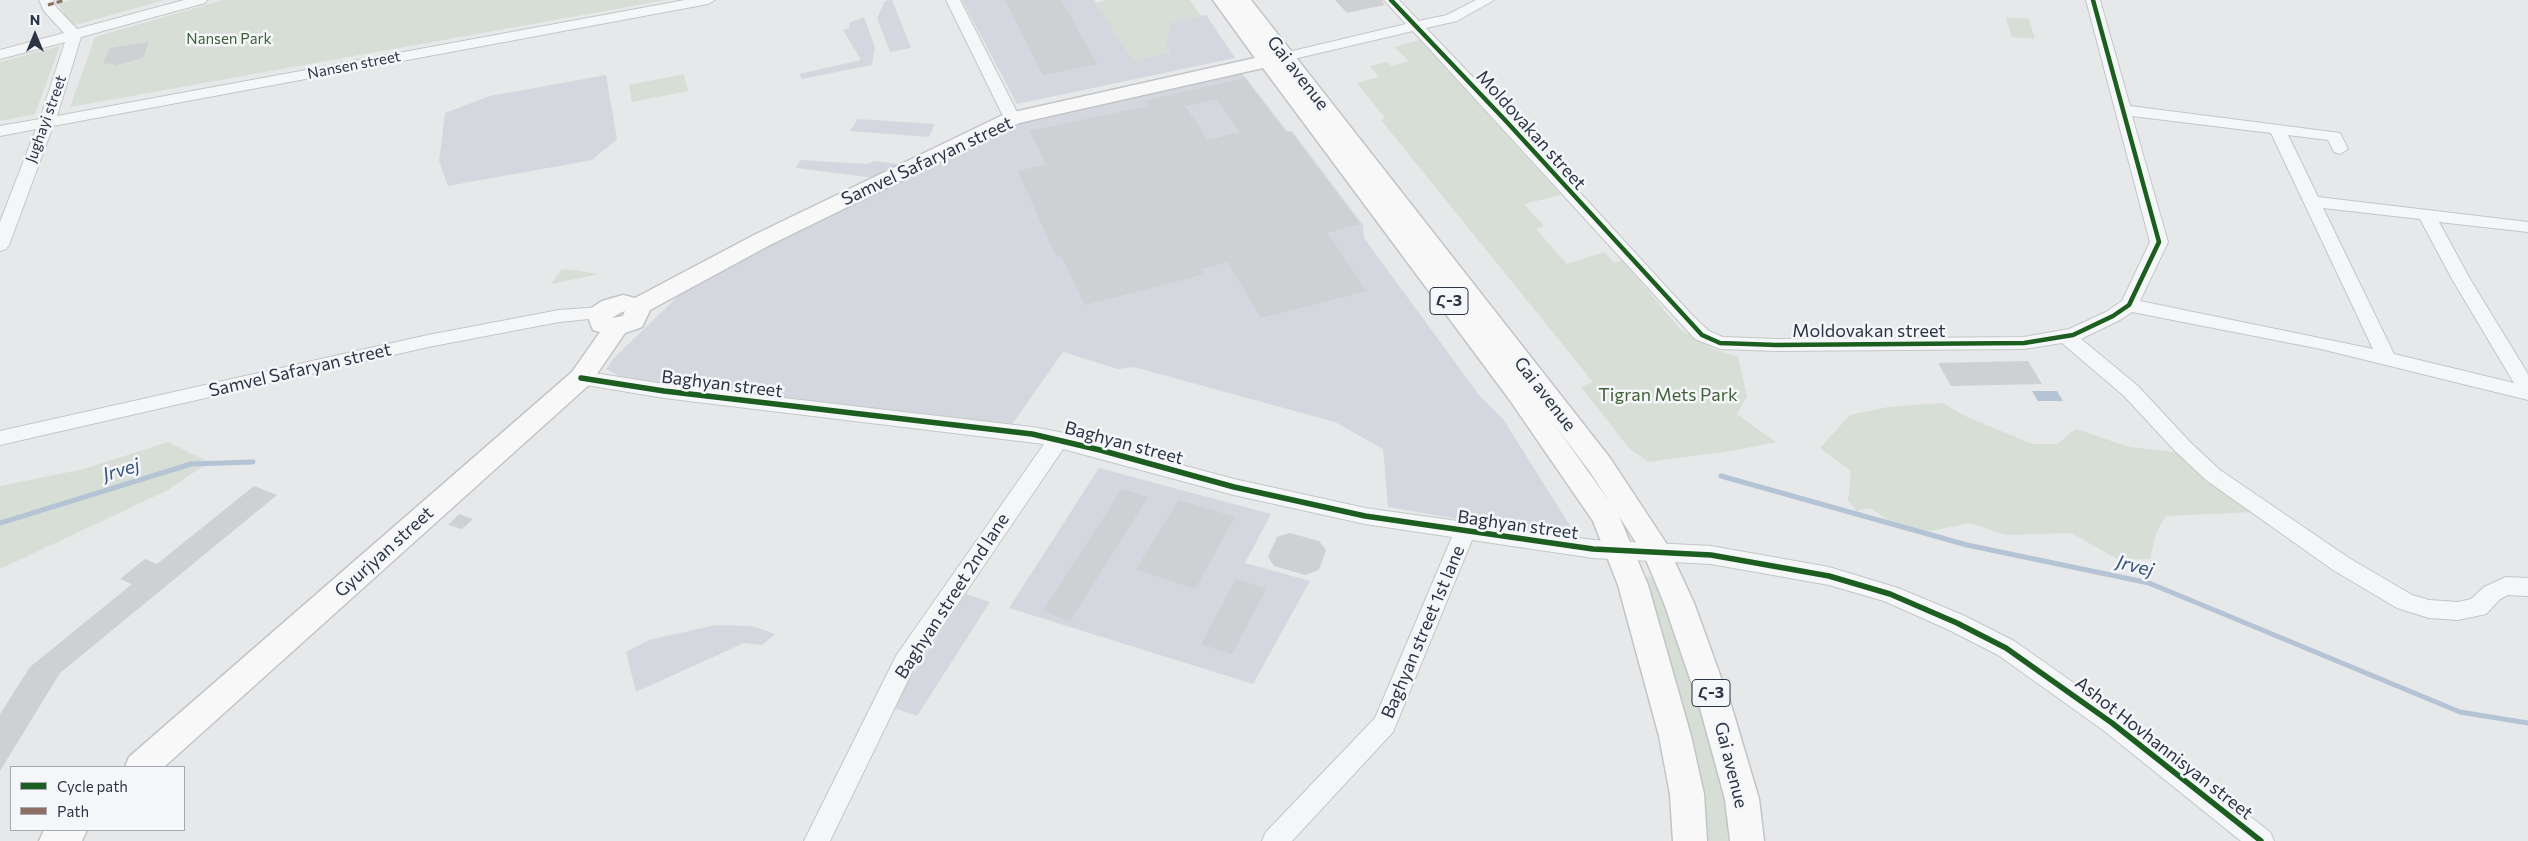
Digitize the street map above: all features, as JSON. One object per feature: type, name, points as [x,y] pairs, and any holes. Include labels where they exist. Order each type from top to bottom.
[{"type":"main road","name":"Gai avenue","points":[[1222,0],[1276,59],[1600,465],[1656,551],[1679,603],[1716,708],[1742,799],[1746,841]]},
{"type":"main road","name":"Gai avenue","points":[[1241,0],[1276,59],[1570,464],[1605,517],[1633,585],[1675,736],[1687,794],[1690,841]]},
{"type":"main road","name":"Samvel Safaryan street","points":[[609,320],[633,321],[638,314],[636,307],[762,240],[1012,118],[1276,59]]},
{"type":"main road","name":"Gyurjyan street","points":[[142,766],[580,378],[609,320]]},
{"type":"main road","points":[[56,841],[69,831]]},
{"type":"street","points":[[46,0],[49,8],[74,35]]},
{"type":"street","points":[[0,55],[200,0]]},
{"type":"street","name":"Nansen street","points":[[0,131],[708,0]]},
{"type":"street","points":[[953,0],[1012,118]]},
{"type":"street","name":"Moldovakan street","points":[[1391,0],[1505,120],[1685,319],[1702,335],[1720,343],[1742,345],[2024,344],[2067,337],[2113,316],[2129,305]]},
{"type":"street","points":[[1276,59],[1452,18],[1486,0]]},
{"type":"street","points":[[2093,0],[2159,242],[2129,305],[2172,316],[2321,343],[2528,391]]},
{"type":"street","name":"Jughayi street","points":[[0,245],[46,122],[74,35]]},
{"type":"street","points":[[2124,110],[2334,136],[2340,149]]},
{"type":"street","points":[[2278,130],[2387,359]]},
{"type":"street","points":[[2312,201],[2528,227]]},
{"type":"street","points":[[2426,214],[2461,279],[2528,391]]},
{"type":"street","name":"Samvel Safaryan street","points":[[0,438],[428,342],[559,316],[609,320]]},
{"type":"street","points":[[2067,337],[2131,391],[2183,448],[2213,475],[2341,564],[2405,602],[2429,609],[2458,612],[2478,607],[2492,593],[2506,586],[2528,587]]},
{"type":"street","name":"Baghyan street","points":[[580,378],[664,391],[1059,439],[1234,487],[1365,516],[1573,546],[1656,551]]},
{"type":"street","name":"Baghyan street 2nd lane","points":[[817,841],[904,663],[1059,439]]},
{"type":"street","name":"Baghyan street 1st lane","points":[[1275,841],[1384,725],[1465,531]]},
{"type":"street","name":"Ashot Hovhannisyan street","points":[[1656,551],[1719,556],[1829,576],[1890,594],[1957,622],[2006,648],[2068,690],[2248,837]]},
{"type":"shaded area","points":[[892,0],[911,48],[890,52],[877,18],[885,1]]},
{"type":"shaded area","points":[[962,0],[1094,0],[1134,61],[1171,52],[1165,43],[1171,22],[1206,15],[1235,58],[1017,104]]},
{"type":"shaded area","points":[[864,17],[875,48],[872,65],[802,79],[799,74],[861,60],[843,30],[850,28],[849,23]]},
{"type":"shaded area","points":[[1242,73],[1287,131],[1292,131],[1363,225],[1364,238],[1479,395],[1503,419],[1579,540],[1388,507],[1383,449],[1335,422],[1134,367],[1118,369],[1063,352],[1011,426],[625,379],[606,369],[614,358],[694,281],[1022,119],[1034,121]]},
{"type":"shaded area","points":[[606,75],[617,139],[592,160],[448,186],[439,161],[445,113],[490,96]]},
{"type":"shaded area","points":[[858,119],[935,124],[929,137],[850,131]]},
{"type":"shaded area","points":[[800,160],[867,164],[875,161],[898,164],[874,178],[796,168]]},
{"type":"shaded area","points":[[1099,468],[1271,514],[1245,563],[1310,581],[1253,684],[1009,608]]},
{"type":"shaded area","points":[[966,594],[990,602],[917,716],[891,707]]},
{"type":"shaded area","points":[[716,625],[752,626],[775,634],[762,645],[744,643],[636,692],[626,652],[649,640]]},
{"type":"green space","points":[[72,0],[164,0],[72,26],[58,4]]},
{"type":"green space","name":"Nansen Park","points":[[223,0],[666,0],[70,107],[95,37]]},
{"type":"green space","points":[[1107,0],[1190,0],[1201,16],[1171,22],[1165,43],[1171,52],[1134,61],[1096,3]]},
{"type":"green space","points":[[2006,17],[2029,19],[2035,39],[2012,37]]},
{"type":"green space","name":"Tigran Mets Park","points":[[1420,40],[1561,195],[1524,204],[1544,226],[1536,229],[1567,264],[1604,252],[1614,263],[1622,260],[1680,329],[1713,349],[1738,357],[1747,396],[1737,414],[1776,442],[1731,451],[1648,462],[1629,448],[1581,387],[1593,382],[1381,120],[1385,118],[1357,83],[1379,77],[1370,66],[1387,62],[1392,66],[1409,61],[1394,47]]},
{"type":"green space","points":[[60,46],[35,114],[0,121],[0,62]]},
{"type":"green space","points":[[684,74],[688,91],[632,102],[629,85]]},
{"type":"green space","points":[[566,269],[599,274],[551,284],[561,270]]},
{"type":"green space","points":[[1942,403],[1969,418],[2033,444],[2057,444],[2076,429],[2129,447],[2174,452],[2254,512],[2166,516],[2156,533],[2150,559],[2119,560],[2071,533],[2005,535],[1970,523],[1925,532],[1898,527],[1870,508],[1856,511],[1848,500],[1851,471],[1820,448],[1850,415],[1888,407]]},
{"type":"green space","points":[[168,442],[209,462],[168,490],[0,569],[0,486],[84,469]]},
{"type":"green space","points":[[1643,577],[1656,577],[1721,771],[1727,809],[1728,841],[1703,841]]},
{"type":"water","points":[[2032,391],[2057,391],[2063,401],[2038,401]]},
{"type":"building","points":[[1005,0],[1061,0],[1097,64],[1043,75]]},
{"type":"building","points":[[1335,0],[1382,0],[1384,5],[1347,13]]},
{"type":"building","points":[[149,42],[143,58],[113,66],[114,63],[103,64],[110,48]]},
{"type":"building","points":[[1245,78],[1286,133],[1290,131],[1360,224],[1327,233],[1366,291],[1261,318],[1228,262],[1202,269],[1205,274],[1085,305],[1061,255],[1056,256],[1018,171],[1046,164],[1030,131],[1148,106],[1144,101]],"holes":[[[1217,99],[1240,132],[1208,140],[1185,106]]]},
{"type":"building","points":[[2028,361],[2042,384],[1951,386],[1938,363]]},
{"type":"building","points":[[254,486],[277,495],[60,673],[0,771],[0,714],[30,667],[132,584],[120,579],[145,559],[157,564]]},
{"type":"building","points":[[1122,489],[1148,497],[1070,621],[1043,611]]},
{"type":"building","points":[[1179,500],[1235,517],[1195,589],[1136,569]]},
{"type":"building","points":[[459,514],[473,519],[462,529],[448,525]]},
{"type":"building","points":[[1290,533],[1319,541],[1326,550],[1319,570],[1305,575],[1274,566],[1268,557],[1277,537]]},
{"type":"building","points":[[1236,579],[1266,589],[1232,654],[1201,644]]},
{"type":"waterway","name":"Jrvej","points":[[0,523],[191,464],[253,462]]},
{"type":"waterway","name":"Jrvej","points":[[1721,476],[1967,545],[2149,583],[2460,712],[2528,723]]},
{"type":"marked path","points":[[48,5],[65,0]]},
{"type":"cycle path","points":[[1391,0],[1505,120],[1685,319],[1702,335],[1720,343],[1776,345],[2024,343],[2073,335],[2113,316],[2129,305],[2159,242],[2093,0]]},
{"type":"cycle path","points":[[581,378],[664,391],[1032,434],[1100,450],[1234,487],[1365,516],[1593,549],[1711,555],[1829,576],[1890,594],[1957,623],[2006,648],[2068,690],[2112,723],[2261,841]]}]
